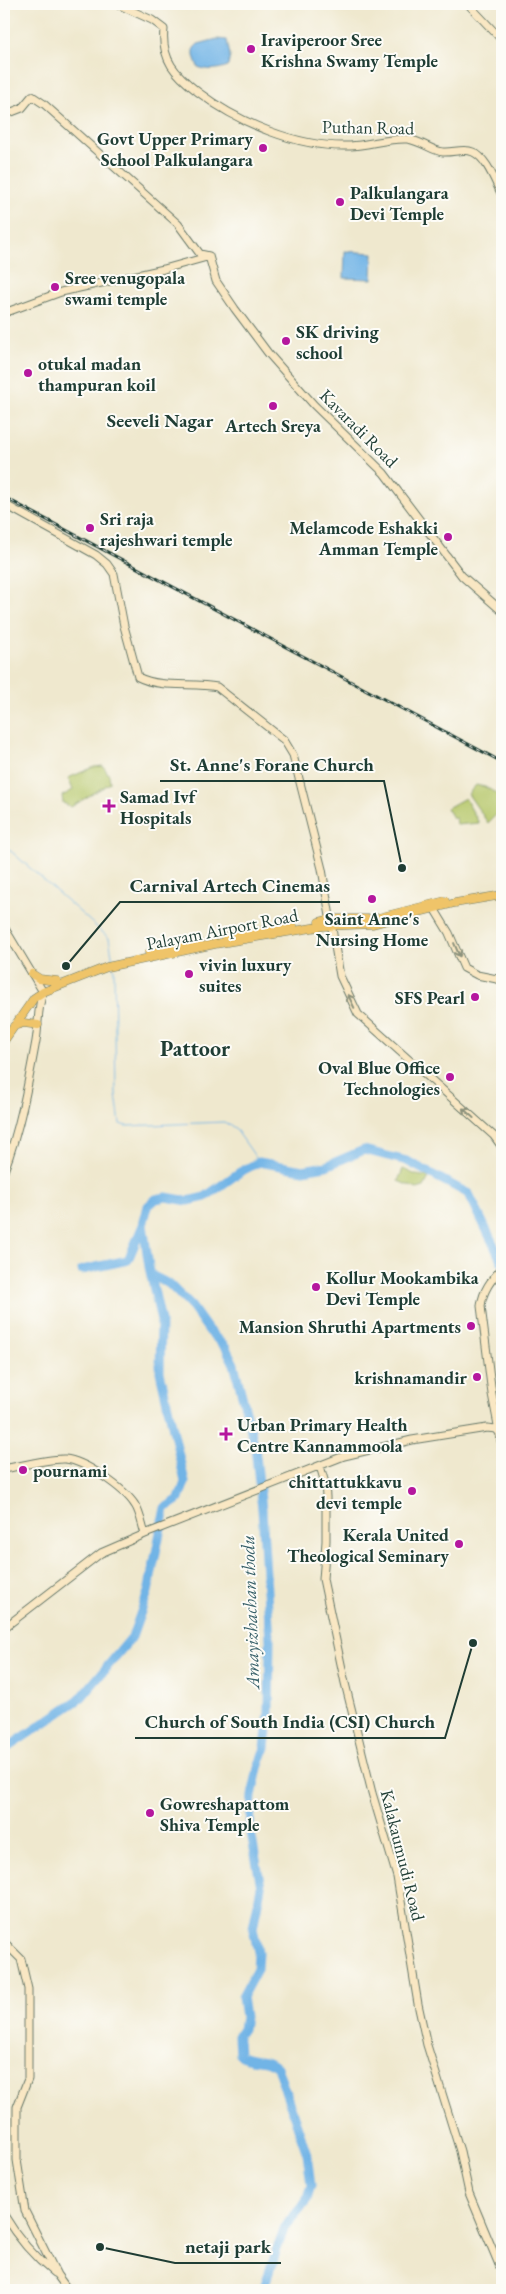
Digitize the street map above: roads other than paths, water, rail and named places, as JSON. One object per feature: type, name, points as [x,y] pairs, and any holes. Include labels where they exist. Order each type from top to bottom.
[{"type":"main road","name":"Palayam Airport Road","points":[[4,1041],[34,998],[42,990],[57,981],[106,966],[244,933],[332,922],[374,919],[502,890]]},
{"type":"main road","name":"Palayam Airport Road","points":[[432,906],[502,895]]},
{"type":"main road","name":"Palayam Airport Road","points":[[4,1032],[32,994],[106,966]]},
{"type":"main road","points":[[32,974],[40,979],[57,981]]},
{"type":"main road","points":[[14,1026],[24,1023],[38,1025]]},
{"type":"street","name":"Puthan Road","points":[[117,4],[152,20],[164,29],[163,39],[167,59],[173,70],[208,98],[242,120],[282,134],[330,145],[350,146],[402,139],[426,144],[442,152],[470,150],[480,156],[502,195]]},
{"type":"street","points":[[468,4],[502,40]]},
{"type":"street","points":[[4,115],[22,108],[32,96],[44,104],[178,224],[200,254],[210,256]]},
{"type":"street","points":[[4,313],[61,292],[164,269],[210,256]]},
{"type":"street","name":"Kavaradi Road","points":[[210,256],[216,281],[268,353],[314,405],[366,453],[384,473],[462,576],[502,611]]},
{"type":"street","points":[[4,504],[96,555],[107,564],[114,574],[124,626],[138,676],[150,681],[203,684],[217,687],[284,740],[290,748],[322,869],[340,976],[358,1014],[494,1136],[502,1148]]},
{"type":"street","points":[[432,906],[449,933],[464,968],[468,972],[502,980]]},
{"type":"street","points":[[4,927],[42,990],[37,1016],[38,1025],[22,1108],[4,1170]]},
{"type":"street","points":[[502,1268],[493,1277],[482,1296],[480,1306],[495,1412],[502,1446]]},
{"type":"street","points":[[484,1429],[492,1421],[495,1412]]},
{"type":"street","points":[[4,1628],[101,1553],[145,1534],[272,1486],[344,1456],[404,1442],[484,1429],[496,1429],[499,1432]]},
{"type":"street","points":[[4,1469],[65,1459],[97,1472],[129,1497],[137,1507],[145,1534]]},
{"type":"street","name":"Kalakaumudi Road","points":[[320,1466],[325,1483],[326,1497],[326,1541],[323,1579],[345,1683],[372,1794],[397,1877],[418,2004],[427,2045],[460,2151],[469,2193],[502,2272]]},
{"type":"street","points":[[4,1942],[21,1959],[28,1989],[28,2079],[17,2107],[16,2160],[25,2211],[57,2275],[68,2290]]},
{"type":"street","points":[[4,2215],[14,2232],[41,2263],[57,2275]]},
{"type":"water","points":[[217,39],[227,40],[230,56],[228,66],[213,70],[198,67],[194,56],[194,48],[198,44]]},
{"type":"water","points":[[345,251],[373,253],[372,279],[344,278]]},
{"type":"waterway","points":[[4,845],[109,938],[113,961]]},
{"type":"waterway","points":[[114,968],[116,1094],[120,1124],[126,1126],[224,1122],[235,1128],[259,1162]]},
{"type":"waterway","points":[[82,1270],[128,1260],[143,1225],[148,1206],[156,1199],[166,1197],[188,1201],[205,1197],[240,1172],[259,1162],[303,1170],[326,1166],[364,1150],[407,1161],[469,1194],[502,1262]]},
{"type":"waterway","points":[[4,1750],[81,1698],[132,1637],[148,1592],[165,1508],[179,1499],[185,1482],[160,1372],[161,1321],[149,1267],[143,1225]]},
{"type":"waterway","name":"Amayizhachan thodu","points":[[151,1275],[169,1284],[192,1307],[209,1331],[226,1348],[234,1364],[255,1447],[262,1509],[270,1640],[269,1712],[265,1748],[258,1768],[252,1796],[250,1827],[261,1887],[253,1928],[258,1952],[257,1969],[242,1997],[245,2017],[243,2029],[238,2036],[239,2055],[249,2059],[263,2060],[277,2067],[307,2154],[311,2185],[306,2202],[285,2226],[263,2290]]},
{"type":"railway","points":[[4,497],[502,762]]},
{"type":"place","name":"Iraviperoor Sree Krishna Swamy Temple","points":[[251,49]]},
{"type":"place","name":"Govt Upper Primary School Palkulangara","points":[[263,148]]},
{"type":"place","name":"Palkulangara Devi Temple","points":[[340,202]]},
{"type":"place","name":"Sree venugopala swami temple","points":[[55,287]]},
{"type":"place","name":"SK driving school","points":[[286,341]]},
{"type":"place","name":"otukal madan thampuran koil","points":[[28,373]]},
{"type":"place","name":"Artech Sreya","points":[[273,406]]},
{"type":"place","name":"Sri raja rajeshwari temple","points":[[90,528]]},
{"type":"place","name":"Melamcode Eshakki Amman Temple","points":[[448,537]]},
{"type":"place","name":"Samad Ivf Hospitals","points":[[109,806]]},
{"type":"place","name":"St. Anne's Forane Church","points":[[402,868]]},
{"type":"place","name":"Saint Anne's Nursing Home","points":[[372,899]]},
{"type":"place","name":"Carnival Artech Cinemas","points":[[66,966]]},
{"type":"place","name":"vivin luxury suites","points":[[189,974]]},
{"type":"place","name":"SFS Pearl","points":[[475,997]]},
{"type":"place","name":"Oval Blue Office Technologies","points":[[450,1077]]},
{"type":"place","name":"Kollur Mookambika Devi Temple","points":[[316,1287]]},
{"type":"place","name":"Mansion Shruthi Apartments","points":[[471,1326]]},
{"type":"place","name":"krishnamandir","points":[[477,1377]]},
{"type":"place","name":"Urban Primary Health Centre Kannammoola","points":[[226,1434]]},
{"type":"place","name":"pournami","points":[[23,1470]]},
{"type":"place","name":"chittattukkavu devi temple","points":[[412,1491]]},
{"type":"place","name":"Kerala United Theological Seminary","points":[[459,1544]]},
{"type":"place","name":"Church of South India (CSI) Church","points":[[473,1643]]},
{"type":"place","name":"Gowreshapattom Shiva Temple","points":[[150,1813]]},
{"type":"place","name":"netaji park","points":[[100,2247]]},
{"type":"district","name":"Seeveli Nagar","points":[[160,420]]},
{"type":"district","name":"Pattoor","points":[[195,1048]]}]
